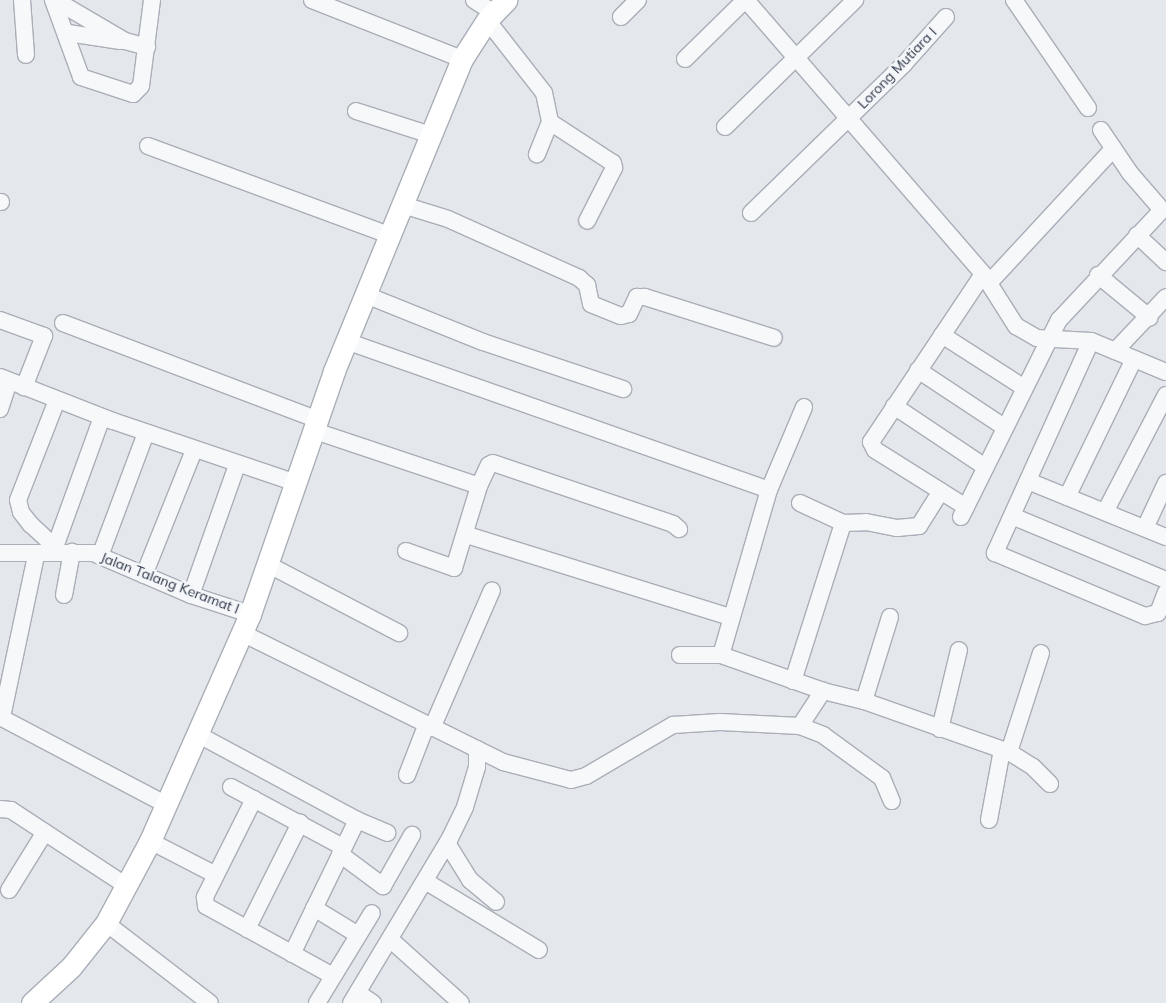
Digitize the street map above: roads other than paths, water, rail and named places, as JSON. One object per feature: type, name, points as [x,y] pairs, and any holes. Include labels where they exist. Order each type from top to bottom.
[{"type":"main road","points":[[32,1003],[71,967],[106,923],[128,887],[167,805],[246,624],[269,565],[314,424],[346,341],[391,236],[462,59],[496,11]]},
{"type":"street","points":[[22,0],[26,55]]},
{"type":"street","points":[[54,0],[68,33],[81,76],[133,94],[140,89],[152,0]]},
{"type":"street","points":[[54,0],[125,41]]},
{"type":"street","points":[[312,0],[462,59]]},
{"type":"street","points":[[474,0],[496,11],[544,93],[550,122],[536,154]]},
{"type":"street","points":[[621,17],[638,0]]},
{"type":"street","points":[[685,59],[745,0],[986,279],[1016,326],[1026,335],[1047,340],[1091,341],[1134,359],[1163,366]]},
{"type":"street","points":[[725,127],[797,59],[855,0]]},
{"type":"street","points":[[1014,0],[1088,108]]},
{"type":"street","name":"Lorong Mutiara I","points":[[751,213],[904,64],[946,17]]},
{"type":"street","points":[[68,33],[125,41],[147,47]]},
{"type":"street","points":[[356,111],[431,135]]},
{"type":"street","points":[[550,122],[613,163],[614,168],[587,221]]},
{"type":"street","points":[[1101,130],[1113,149],[1164,212],[1137,235],[1098,275],[1059,320],[1023,387],[964,512],[941,491],[872,447],[871,439],[942,335],[986,279],[1113,149]]},
{"type":"street","points":[[148,146],[391,236]]},
{"type":"street","points":[[403,205],[448,219],[579,278],[587,285],[592,304],[621,316],[629,314],[637,298],[645,296],[774,338]]},
{"type":"street","points":[[1137,235],[1166,262]]},
{"type":"street","points":[[1098,275],[1150,318]]},
{"type":"street","points":[[366,295],[483,342],[623,389]]},
{"type":"street","points":[[1115,351],[1150,318],[1166,298]]},
{"type":"street","points":[[0,320],[44,336],[11,382],[0,409]]},
{"type":"street","points":[[63,323],[314,424],[479,486]]},
{"type":"street","points":[[942,335],[1023,387]]},
{"type":"street","points":[[346,341],[769,490]]},
{"type":"street","points":[[1091,341],[996,555],[1145,616],[1158,613],[1166,592]]},
{"type":"street","points":[[1067,497],[1134,359]]},
{"type":"street","points":[[918,370],[1004,427]]},
{"type":"street","points":[[11,382],[146,433],[237,465],[296,483]]},
{"type":"street","points":[[1105,512],[1166,395]]},
{"type":"street","points":[[57,400],[18,500],[21,512],[54,550],[102,417]]},
{"type":"street","points":[[894,406],[985,467]]},
{"type":"street","points":[[721,654],[769,490],[804,408]]},
{"type":"street","points":[[100,556],[146,433]]},
{"type":"street","points":[[144,575],[194,450]]},
{"type":"street","points":[[406,551],[454,568],[467,535],[479,486],[489,464],[493,463],[679,529]]},
{"type":"street","points":[[191,595],[237,465]]},
{"type":"street","points":[[1028,481],[1166,537]]},
{"type":"street","points":[[1145,528],[1166,483]]},
{"type":"street","points":[[800,503],[843,523],[866,522],[897,528],[920,526],[941,491]]},
{"type":"street","points":[[1012,516],[1166,580]]},
{"type":"street","points":[[793,681],[843,523]]},
{"type":"street","points":[[467,535],[731,617]]},
{"type":"street","name":"Jalan Talang Keramat I","points":[[0,553],[36,555],[54,550],[100,556],[191,595],[429,727],[519,767],[571,780],[586,776],[673,725],[720,722],[800,726],[823,735],[882,778],[892,801]]},
{"type":"street","points":[[64,595],[72,552]]},
{"type":"street","points":[[36,555],[1,717],[167,805]]},
{"type":"street","points":[[269,565],[399,633]]},
{"type":"street","points":[[406,775],[492,590]]},
{"type":"street","points":[[864,701],[890,617]]},
{"type":"street","points":[[940,728],[959,650]]},
{"type":"street","points":[[989,820],[1005,751],[1041,653]]},
{"type":"street","points":[[680,655],[721,654],[823,691],[864,701],[1005,751],[1033,767],[1050,784]]},
{"type":"street","points":[[800,726],[823,691]]},
{"type":"street","points":[[199,734],[357,820],[387,833]]},
{"type":"street","points":[[373,1003],[355,998],[448,843],[465,807],[476,767],[477,749]]},
{"type":"street","points":[[231,787],[300,824],[341,850],[383,886],[412,835]]},
{"type":"street","points":[[254,800],[205,897],[206,906],[333,976]]},
{"type":"street","points":[[0,809],[12,810],[128,887]]},
{"type":"street","points":[[292,954],[357,820]]},
{"type":"street","points":[[247,929],[300,824]]},
{"type":"street","points":[[9,890],[44,832]]},
{"type":"street","points":[[150,841],[216,875]]},
{"type":"street","points":[[448,843],[470,880],[496,902]]},
{"type":"street","points":[[425,882],[539,950]]},
{"type":"street","points":[[314,908],[358,935]]},
{"type":"street","points":[[317,1003],[372,912]]},
{"type":"street","points":[[106,923],[210,1003]]},
{"type":"street","points":[[391,940],[461,1003]]}]
